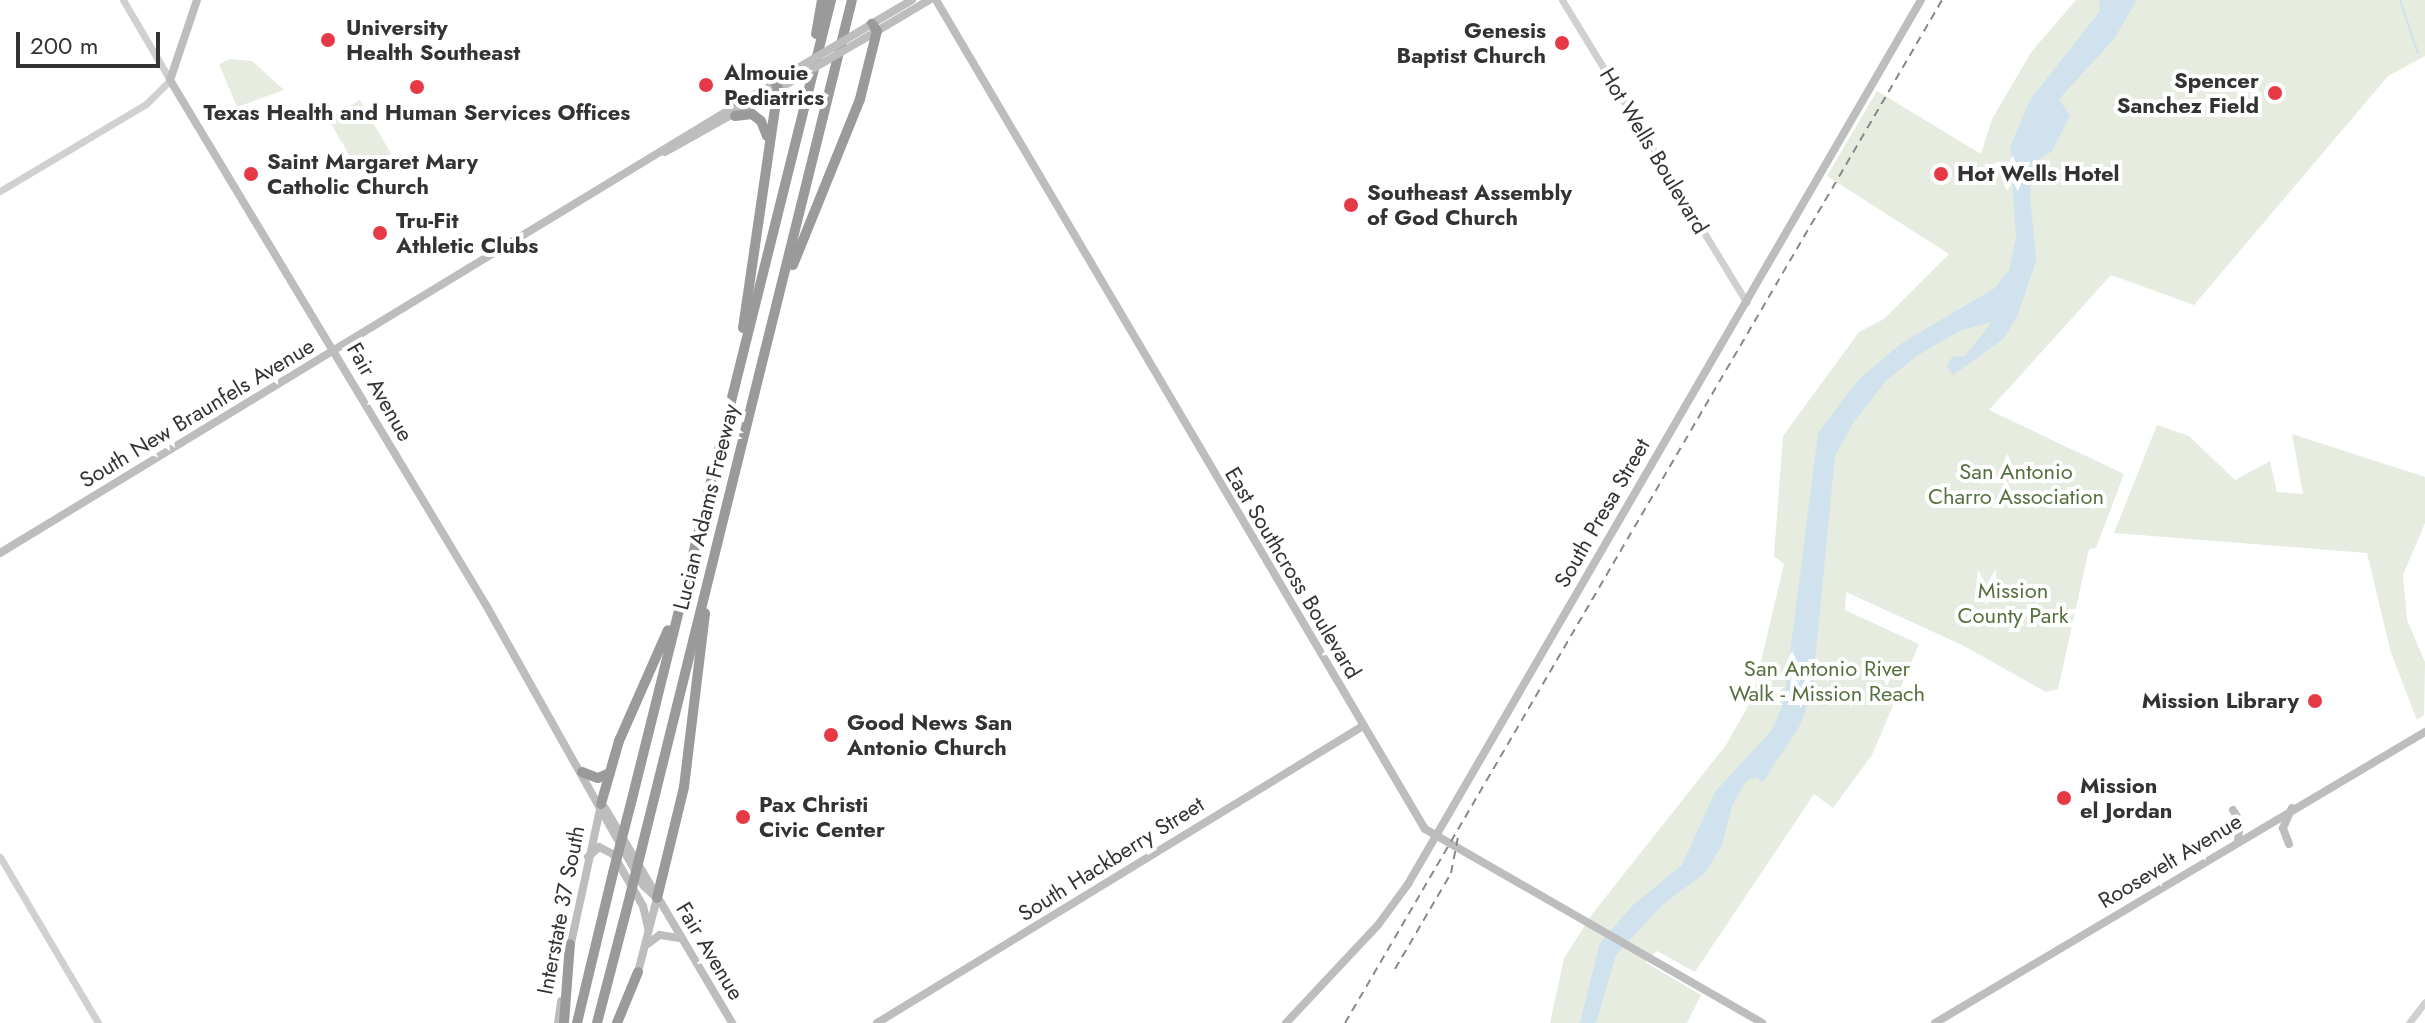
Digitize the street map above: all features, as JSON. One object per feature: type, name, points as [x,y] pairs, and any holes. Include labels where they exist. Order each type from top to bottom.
[{"type":"highway","points":[[803,112],[822,0]]},
{"type":"highway","name":"Lucian Adams Freeway","points":[[577,1023],[675,618],[831,0]]},
{"type":"highway","name":"Lucian Adams Freeway","points":[[597,1023],[852,0]]},
{"type":"highway","points":[[761,370],[804,235],[848,135],[871,28]]},
{"type":"highway","points":[[742,354],[776,85]]},
{"type":"highway","points":[[735,116],[752,114],[761,121],[768,140]]},
{"type":"highway","points":[[657,898],[684,787],[711,571]]},
{"type":"highway","points":[[601,804],[647,670],[675,618]]},
{"type":"highway","points":[[582,772],[598,778],[610,773]]},
{"type":"highway","points":[[564,1023],[570,944]]},
{"type":"highway","points":[[620,1023],[638,972]]},
{"type":"main road","points":[[170,80],[197,0]]},
{"type":"main road","name":"South New Braunfels Avenue","points":[[0,553],[659,154],[776,85],[790,82],[862,40],[871,28],[912,0]]},
{"type":"main road","name":"South New Braunfels Avenue","points":[[659,154],[735,116],[793,71],[929,0]]},
{"type":"main road","name":"East Southcross Boulevard","points":[[936,0],[1421,824],[1762,1023]]},
{"type":"main road","name":"South Presa Street","points":[[1286,1023],[1384,918],[1437,835],[1921,0]]},
{"type":"main road","name":"Fair Avenue","points":[[170,80],[334,350],[601,804],[644,886],[657,898],[732,1023]]},
{"type":"main road","name":"South Hackberry Street","points":[[877,1023],[1363,726]]},
{"type":"main road","name":"Roosevelt Avenue","points":[[1935,1023],[2293,807],[2425,732]]},
{"type":"main road","name":"Interstate 37 South","points":[[558,1023],[586,860],[601,804]]},
{"type":"main road","points":[[2289,844],[2283,828],[2293,807]]},
{"type":"main road","points":[[2233,810],[2240,821],[2238,840]]},
{"type":"main road","points":[[586,860],[599,847],[613,854],[646,911],[649,932]]},
{"type":"main road","points":[[638,972],[657,898]]},
{"type":"main road","points":[[645,945],[660,935],[681,939]]},
{"type":"street","name":"Fair Avenue","points":[[123,0],[170,80]]},
{"type":"street","name":"Hot Wells Boulevard","points":[[1562,0],[1746,302]]},
{"type":"street","points":[[0,191],[146,104],[170,80]]},
{"type":"street","points":[[0,857],[98,1023]]},
{"type":"street","points":[[2409,1023],[2425,1002]]},
{"type":"green space","points":[[2076,0],[2425,0],[2425,56],[2388,76],[2194,305],[2111,275],[1989,410],[2124,474],[2096,548],[2089,549],[2058,689],[2046,692],[1962,645],[1846,592],[1845,610],[1919,644],[1872,755],[1833,808],[1814,794],[1695,972],[1657,951],[1645,962],[1701,995],[1687,1023],[1550,1023],[1564,958],[1593,913],[1726,745],[1752,699],[1784,564],[1774,556],[1783,436],[1859,332],[1884,319],[1949,254],[1827,176],[1877,91],[1981,154],[1992,119],[2032,51]]},
{"type":"green space","points":[[230,59],[252,61],[284,90],[237,107],[219,64]]},
{"type":"green space","points":[[360,100],[392,155],[360,174],[328,118]]},
{"type":"green space","points":[[2157,425],[2189,436],[2235,480],[2270,461],[2277,492],[2303,494],[2292,434],[2425,477],[2425,523],[2403,575],[2407,620],[2425,662],[2424,715],[2417,720],[2391,653],[2367,553],[2114,533]]},
{"type":"water","points":[[2099,0],[2137,0],[2114,39],[2059,99],[2070,116],[2052,151],[2034,163],[2030,195],[2036,261],[2017,317],[2003,339],[1953,375],[1947,366],[1952,357],[1965,356],[1992,322],[1961,330],[1915,357],[1886,381],[1853,423],[1835,456],[1812,692],[1800,725],[1763,782],[1756,777],[1746,781],[1732,806],[1722,845],[1705,873],[1662,905],[1616,955],[1596,1023],[1580,1023],[1600,943],[1632,906],[1682,865],[1715,792],[1772,730],[1784,701],[1818,433],[1859,379],[1902,343],[1995,288],[2009,270],[2016,238],[2010,147],[2030,100],[2100,11]]},
{"type":"waterway","points":[[2400,0],[2418,53]]},
{"type":"railway","points":[[1345,1023],[1942,0]]},
{"type":"railway","points":[[1395,969],[1451,873],[1458,837]]},
{"type":"place","name":"University Health Southeast","points":[[328,40]]},
{"type":"place","name":"Genesis Baptist Church","points":[[1562,43]]},
{"type":"place","name":"Almouie Pediatrics","points":[[706,85]]},
{"type":"place","name":"Texas Health and Human Services Offices","points":[[417,87]]},
{"type":"place","name":"Spencer Sanchez Field","points":[[2275,93]]},
{"type":"place","name":"Saint Margaret Mary Catholic Church","points":[[251,174]]},
{"type":"place","name":"Hot Wells Hotel","points":[[1941,174]]},
{"type":"place","name":"Southeast Assembly of God Church","points":[[1351,205]]},
{"type":"place","name":"Tru-Fit Athletic Clubs","points":[[380,233]]},
{"type":"place","name":"Mission Library","points":[[2315,701]]},
{"type":"place","name":"Good News San Antonio Church","points":[[831,735]]},
{"type":"place","name":"Mission el Jordan","points":[[2064,798]]},
{"type":"place","name":"Pax Christi Civic Center","points":[[743,817]]},
{"type":"park label","name":"San Antonio Charro Association","points":[[2016,484]]},
{"type":"park label","name":"Mission County Park","points":[[2013,602]]},
{"type":"park label","name":"San Antonio River Walk - Mission Reach","points":[[1827,680]]}]
